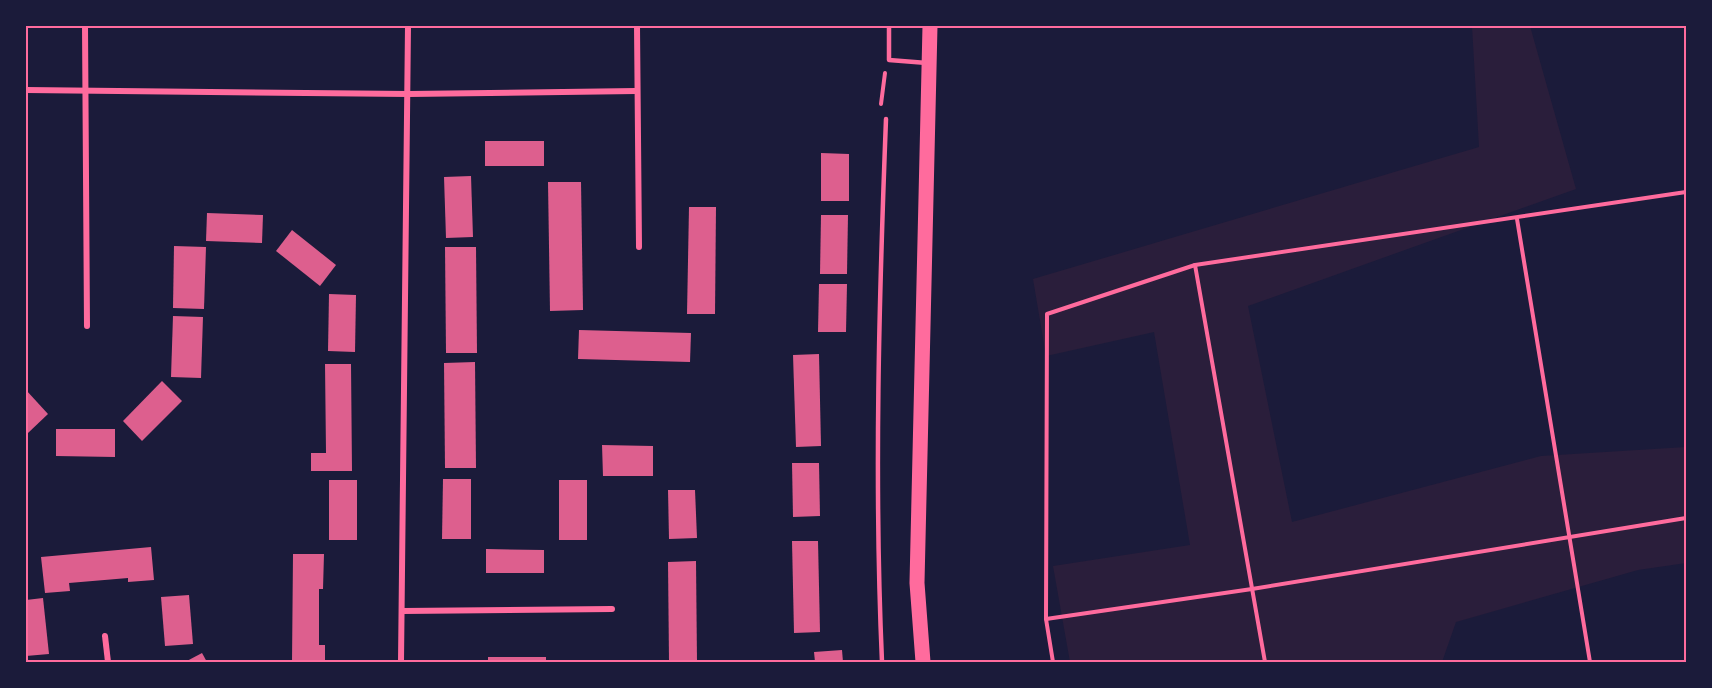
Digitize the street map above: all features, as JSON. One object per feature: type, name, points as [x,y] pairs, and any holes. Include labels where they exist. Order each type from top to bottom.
[{"type":"main road","points":[[923,663],[917,583],[930,26]]},
{"type":"street","points":[[85,26],[87,326]]},
{"type":"street","points":[[401,663],[408,26]]},
{"type":"street","points":[[637,26],[639,247]]},
{"type":"street","points":[[26,90],[409,94],[636,91]]},
{"type":"street","points":[[402,611],[612,609]]},
{"type":"street","points":[[105,636],[108,663]]},
{"type":"lane","points":[[889,26],[889,60],[930,63]]},
{"type":"lane","points":[[882,663],[878,583],[878,412],[886,119]]},
{"type":"path","points":[[886,119],[881,108],[883,79],[889,60]]},
{"type":"path","points":[[1053,663],[1047,619],[1047,314],[1195,265],[1517,219],[1686,192]]},
{"type":"path","points":[[1517,219],[1590,663]]},
{"type":"path","points":[[1195,265],[1265,663]]},
{"type":"path","points":[[1047,619],[1252,589],[1686,518]]},
{"type":"shaded area","points":[[1472,26],[1530,26],[1576,189],[1248,306],[1292,522],[1541,456],[1686,447],[1686,563],[1638,570],[1456,622],[1442,662],[1070,662],[1053,566],[1190,545],[1154,332],[1046,356],[1033,279],[1479,147]]},
{"type":"building","points":[[485,141],[544,141],[544,166],[485,166]]},
{"type":"building","points":[[821,153],[849,154],[849,201],[821,201]]},
{"type":"building","points":[[471,176],[473,237],[446,238],[444,177]]},
{"type":"building","points":[[548,182],[581,182],[583,310],[550,311]]},
{"type":"building","points":[[689,207],[716,207],[715,314],[687,314]]},
{"type":"building","points":[[207,213],[263,215],[262,243],[206,241]]},
{"type":"building","points":[[821,215],[848,215],[847,274],[820,274]]},
{"type":"building","points":[[292,230],[336,265],[320,286],[276,251]]},
{"type":"building","points":[[174,246],[206,247],[204,309],[173,308]]},
{"type":"building","points":[[445,247],[476,247],[477,353],[446,353]]},
{"type":"building","points":[[819,284],[847,284],[846,332],[818,332]]},
{"type":"building","points":[[329,294],[356,295],[355,352],[328,351]]},
{"type":"building","points":[[173,316],[203,317],[201,378],[171,377]]},
{"type":"building","points":[[579,330],[691,333],[690,362],[578,359]]},
{"type":"building","points":[[819,354],[821,446],[796,447],[793,355]]},
{"type":"building","points":[[475,362],[476,468],[445,468],[444,363]]},
{"type":"building","points":[[325,364],[351,364],[352,471],[311,471],[311,453],[326,453]]},
{"type":"building","points":[[162,381],[182,401],[142,441],[123,421]]},
{"type":"building","points":[[26,390],[48,414],[28,433],[26,431]]},
{"type":"building","points":[[56,429],[115,429],[115,457],[56,456]]},
{"type":"building","points":[[602,445],[653,446],[653,476],[603,476]]},
{"type":"building","points":[[792,463],[819,463],[820,516],[793,517]]},
{"type":"building","points":[[443,479],[471,479],[471,539],[442,539]]},
{"type":"building","points":[[329,480],[357,480],[357,540],[329,540]]},
{"type":"building","points":[[559,480],[587,480],[587,540],[559,540]]},
{"type":"building","points":[[668,490],[695,490],[697,538],[669,539]]},
{"type":"building","points":[[792,541],[818,541],[820,632],[794,633]]},
{"type":"building","points":[[151,547],[154,580],[128,582],[128,578],[69,583],[70,591],[45,593],[41,557]]},
{"type":"building","points":[[486,549],[544,550],[544,573],[486,573]]},
{"type":"building","points":[[293,554],[324,554],[323,589],[319,589],[319,645],[325,645],[325,662],[292,662]]},
{"type":"building","points":[[696,561],[697,662],[669,662],[668,562]]},
{"type":"building","points":[[189,595],[193,644],[165,646],[161,597]]},
{"type":"building","points":[[43,598],[49,654],[26,656],[26,600]]},
{"type":"building","points":[[842,650],[843,662],[815,662],[814,652]]},
{"type":"building","points":[[202,653],[207,662],[185,662]]},
{"type":"building","points":[[488,657],[546,657],[546,662],[488,662]]}]
